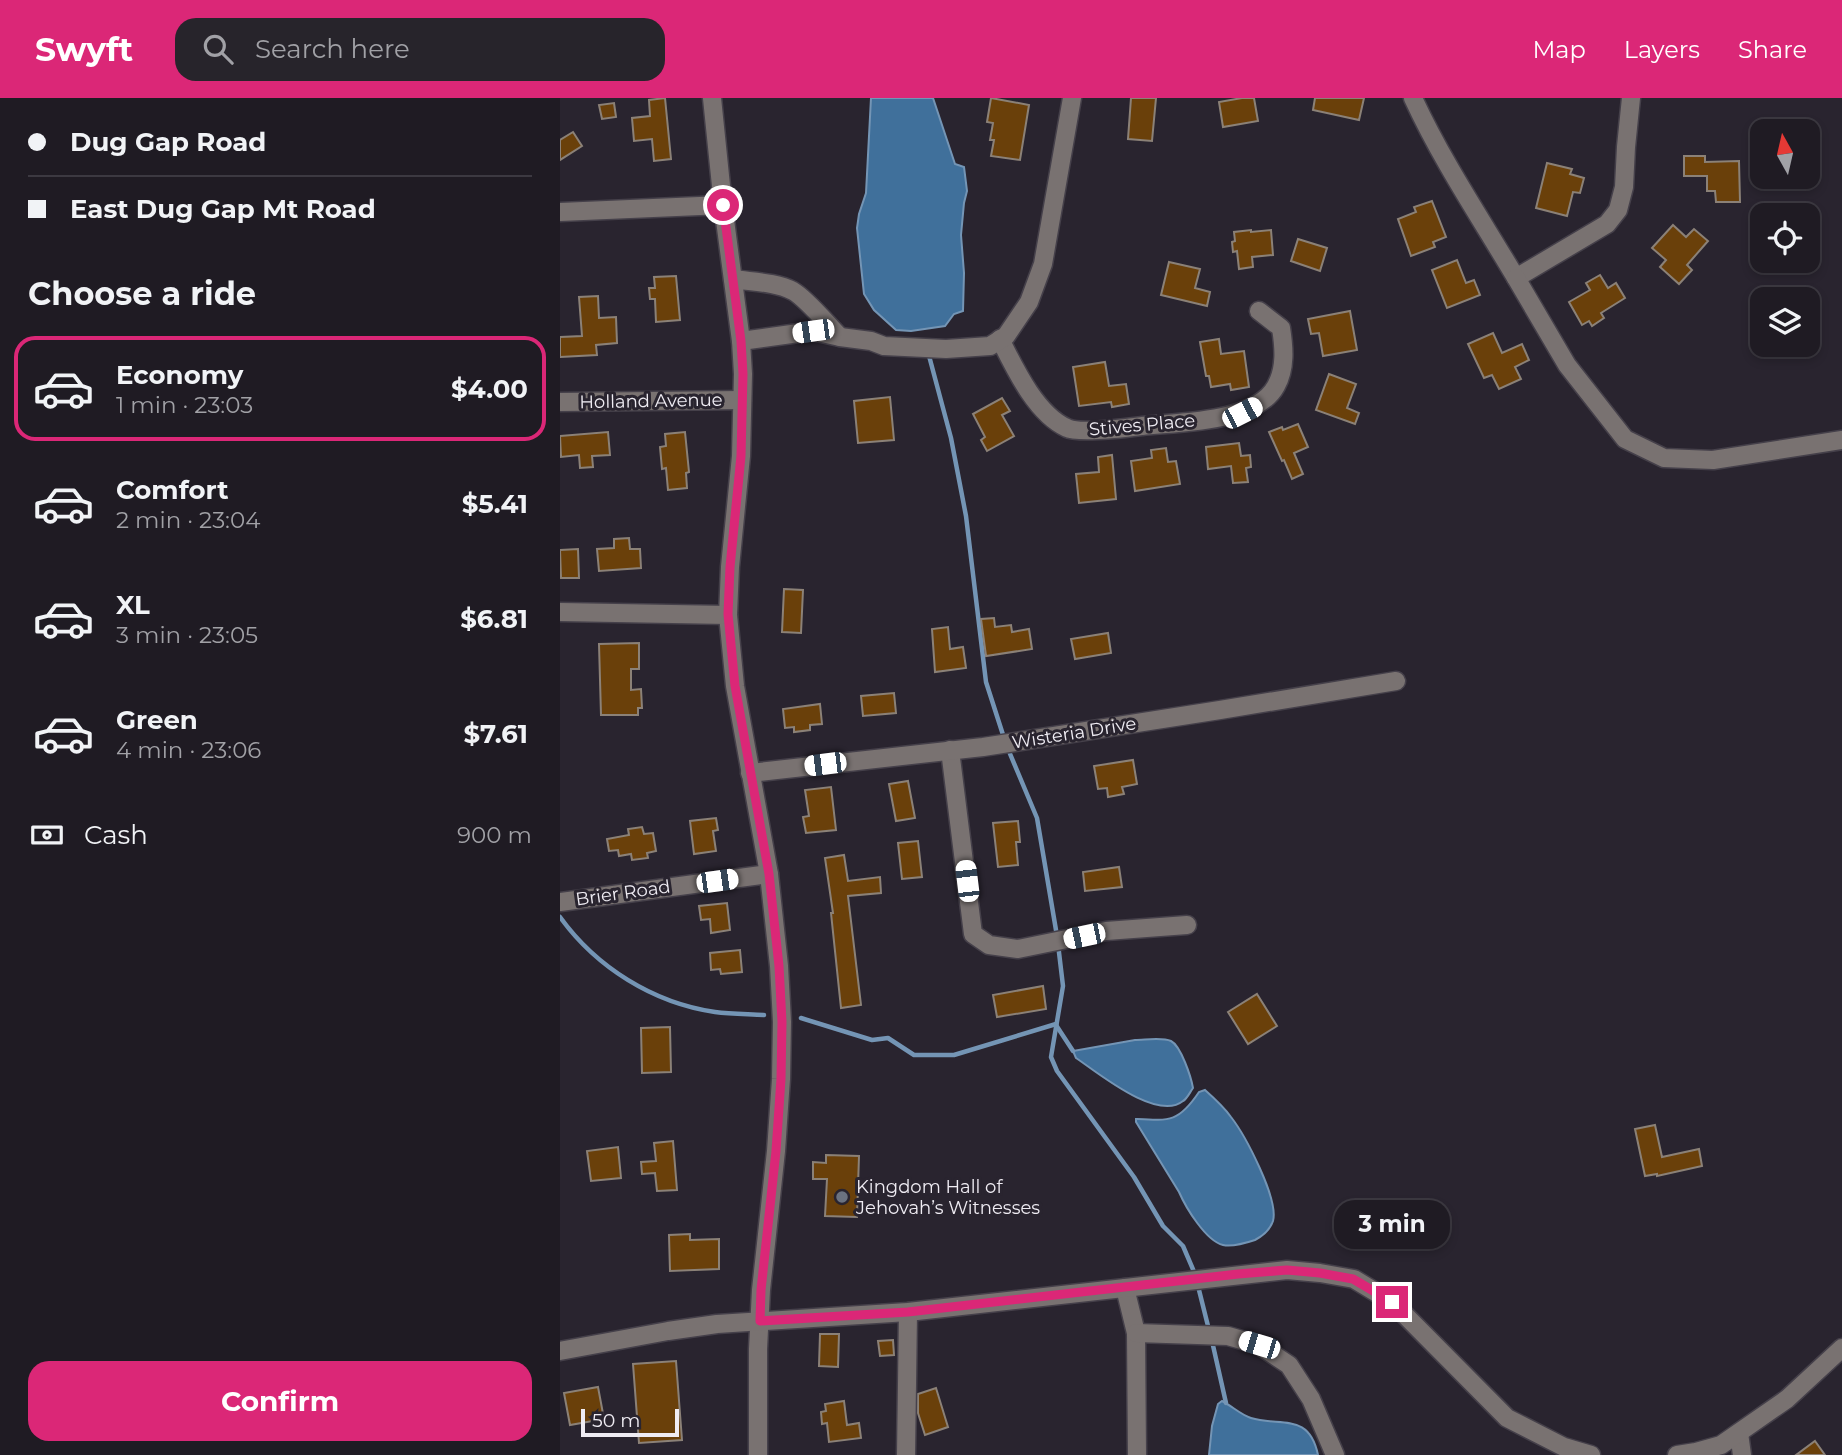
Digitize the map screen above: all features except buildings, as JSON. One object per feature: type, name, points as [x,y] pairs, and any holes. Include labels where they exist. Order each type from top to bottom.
[{"type":"street","points":[[712,98],[741,341],[741,456],[728,614],[735,686],[769,874],[782,1022],[776,1151],[761,1290],[758,1455]]},
{"type":"street","points":[[741,341],[813,331],[872,341],[884,346],[946,349],[989,346],[1006,336],[1029,302],[1043,264],[1072,98]]},
{"type":"street","points":[[1413,98],[1463,191],[1567,365],[1625,439],[1664,458],[1713,460],[1842,440]]},
{"type":"street","points":[[1516,278],[1607,224],[1618,210],[1624,187],[1631,98]]},
{"type":"street","points":[[560,212],[723,205]]},
{"type":"street","points":[[733,279],[771,284],[793,291],[840,337]]},
{"type":"street","name":"Stives Place","points":[[1000,340],[1044,413],[1069,430],[1104,430],[1205,420],[1242,413],[1259,404],[1275,388],[1284,358],[1281,328],[1259,311]]},
{"type":"street","name":"Holland Avenue","points":[[560,402],[742,400]]},
{"type":"street","points":[[560,612],[728,614]]},
{"type":"street","name":"Wisteria Drive","points":[[750,773],[996,745],[1396,681]]},
{"type":"street","points":[[950,750],[973,934],[989,945],[1018,949],[1106,931],[1187,925]]},
{"type":"street","name":"Brier Road","points":[[560,902],[769,874]]},
{"type":"street","points":[[560,1350],[668,1331],[760,1321],[908,1312],[1238,1274],[1287,1270],[1320,1273],[1353,1279],[1392,1302],[1507,1418],[1564,1447],[1591,1455]]},
{"type":"street","points":[[1125,1288],[1136,1334],[1137,1455]]},
{"type":"street","points":[[906,1455],[908,1312]]},
{"type":"street","points":[[1136,1334],[1228,1336],[1259,1345],[1289,1365],[1311,1399],[1335,1455]]},
{"type":"street","points":[[1677,1455],[1721,1445],[1787,1399],[1842,1348]]},
{"type":"street","points":[[1739,1433],[1742,1455]]},
{"type":"water","points":[[871,98],[933,98],[955,164],[964,167],[967,191],[961,235],[963,311],[954,314],[945,326],[911,331],[896,330],[874,310],[864,294],[857,228],[866,193]]},
{"type":"water","points":[[1163,1039],[1175,1044],[1185,1062],[1193,1088],[1184,1100],[1172,1106],[1143,1100],[1098,1074],[1076,1058],[1073,1051],[1135,1040]]},
{"type":"water","points":[[1205,1090],[1237,1126],[1260,1168],[1271,1198],[1272,1224],[1255,1240],[1223,1245],[1203,1231],[1136,1122],[1136,1119],[1173,1118],[1186,1109],[1199,1092]]},
{"type":"water","points":[[1222,1401],[1251,1418],[1301,1427],[1314,1441],[1318,1455],[1209,1455],[1212,1426],[1218,1404]]},
{"type":"waterway","points":[[928,352],[951,438],[966,516],[986,682],[1005,741]]},
{"type":"waterway","points":[[1008,749],[1037,818],[1057,936]]},
{"type":"waterway","points":[[560,917],[591,952],[609,967],[648,991],[692,1007],[721,1013],[764,1015]]},
{"type":"waterway","points":[[1058,944],[1063,986],[1051,1057],[1057,1071],[1134,1177],[1163,1226],[1183,1246],[1195,1274]]},
{"type":"waterway","points":[[801,1018],[872,1040],[888,1038],[914,1055],[954,1055],[1056,1024]]},
{"type":"waterway","points":[[1056,1025],[1073,1051]]},
{"type":"waterway","points":[[1199,1290],[1209,1330]]},
{"type":"waterway","points":[[1212,1341],[1226,1403]]},
{"type":"place","name":"Kingdom Hall of Jehovah’s Witnesses","points":[[842,1197]]},
{"type":"route","points":[[723,205],[743,374],[741,456],[728,614],[735,686],[769,874],[782,1022],[776,1151],[760,1321],[908,1312],[1287,1270],[1353,1279],[1392,1302]]}]
